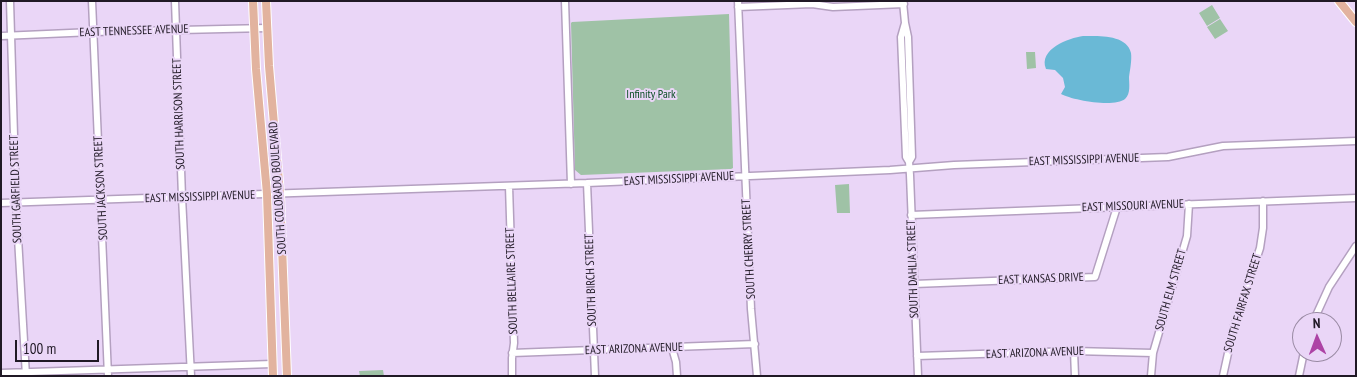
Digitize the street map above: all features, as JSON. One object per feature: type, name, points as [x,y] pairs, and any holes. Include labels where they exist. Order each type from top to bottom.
[{"type":"main road","name":"SOUTH COLORADO BOULEVARD","points":[[253,1],[267,194],[273,376]]},
{"type":"main road","name":"SOUTH COLORADO BOULEVARD","points":[[266,1],[269,66],[280,194],[287,376]]},
{"type":"main road","points":[[1339,1],[1356,22]]},
{"type":"street","name":"SOUTH GARFIELD STREET","points":[[10,1],[16,203],[26,374]]},
{"type":"street","name":"SOUTH JACKSON STREET","points":[[92,1],[108,373]]},
{"type":"street","name":"SOUTH HARRISON STREET","points":[[176,1],[182,197],[191,376]]},
{"type":"street","points":[[565,1],[571,184]]},
{"type":"street","points":[[738,4],[821,4],[838,7],[904,2]]},
{"type":"street","name":"SOUTH DAHLIA STREET","points":[[904,2],[911,96],[912,157],[909,165],[918,376]]},
{"type":"street","name":"SOUTH CHERRY STREET","points":[[738,4],[751,309],[757,376]]},
{"type":"street","name":"EAST TENNESSEE AVENUE","points":[[1,36],[176,29],[267,28]]},
{"type":"street","name":"EAST MISSISSIPPI AVENUE","points":[[1,203],[571,184],[745,176],[909,165],[1164,157],[1223,146],[1356,141]]},
{"type":"street","name":"SOUTH BIRCH STREET","points":[[587,183],[595,376]]},
{"type":"street","name":"SOUTH BELLAIRE STREET","points":[[509,186],[514,343],[512,376]]},
{"type":"street","name":"EAST MISSOURI AVENUE","points":[[911,215],[1356,198]]},
{"type":"street","name":"SOUTH FAIRFAX STREET","points":[[1224,376],[1234,326],[1260,248],[1263,228],[1263,201]]},
{"type":"street","name":"SOUTH ELM STREET","points":[[1151,376],[1153,352],[1188,236],[1189,204]]},
{"type":"street","name":"EAST KANSAS DRIVE","points":[[914,284],[1095,277],[1117,207]]},
{"type":"street","points":[[1318,312],[1329,287],[1356,246]]},
{"type":"street","name":"EAST ARIZONA AVENUE","points":[[512,353],[755,344]]},
{"type":"street","points":[[672,348],[676,362],[676,376]]},
{"type":"street","points":[[1074,351],[1075,376]]},
{"type":"street","name":"EAST ARIZONA AVENUE","points":[[917,356],[1074,351],[1153,352]]},
{"type":"street","points":[[1299,376],[1302,362]]},
{"type":"street","points":[[1,373],[108,373],[272,364]]},
{"type":"green space","points":[[1212,5],[1220,18],[1207,26],[1199,13]]},
{"type":"green space","name":"Infinity Park","points":[[729,14],[733,168],[581,175],[575,170],[571,23]]},
{"type":"green space","points":[[1220,19],[1228,31],[1215,39],[1207,27]]},
{"type":"green space","points":[[1026,52],[1035,52],[1036,68],[1027,69]]},
{"type":"green space","points":[[849,184],[850,213],[837,213],[835,185]]},
{"type":"green space","points":[[383,370],[384,376],[360,376],[359,371]]},
{"type":"water","points":[[1083,36],[1111,37],[1124,42],[1128,47],[1131,53],[1131,62],[1129,91],[1125,99],[1120,102],[1103,103],[1083,101],[1061,94],[1065,87],[1063,78],[1055,70],[1046,69],[1046,56],[1050,50],[1063,42]]}]
